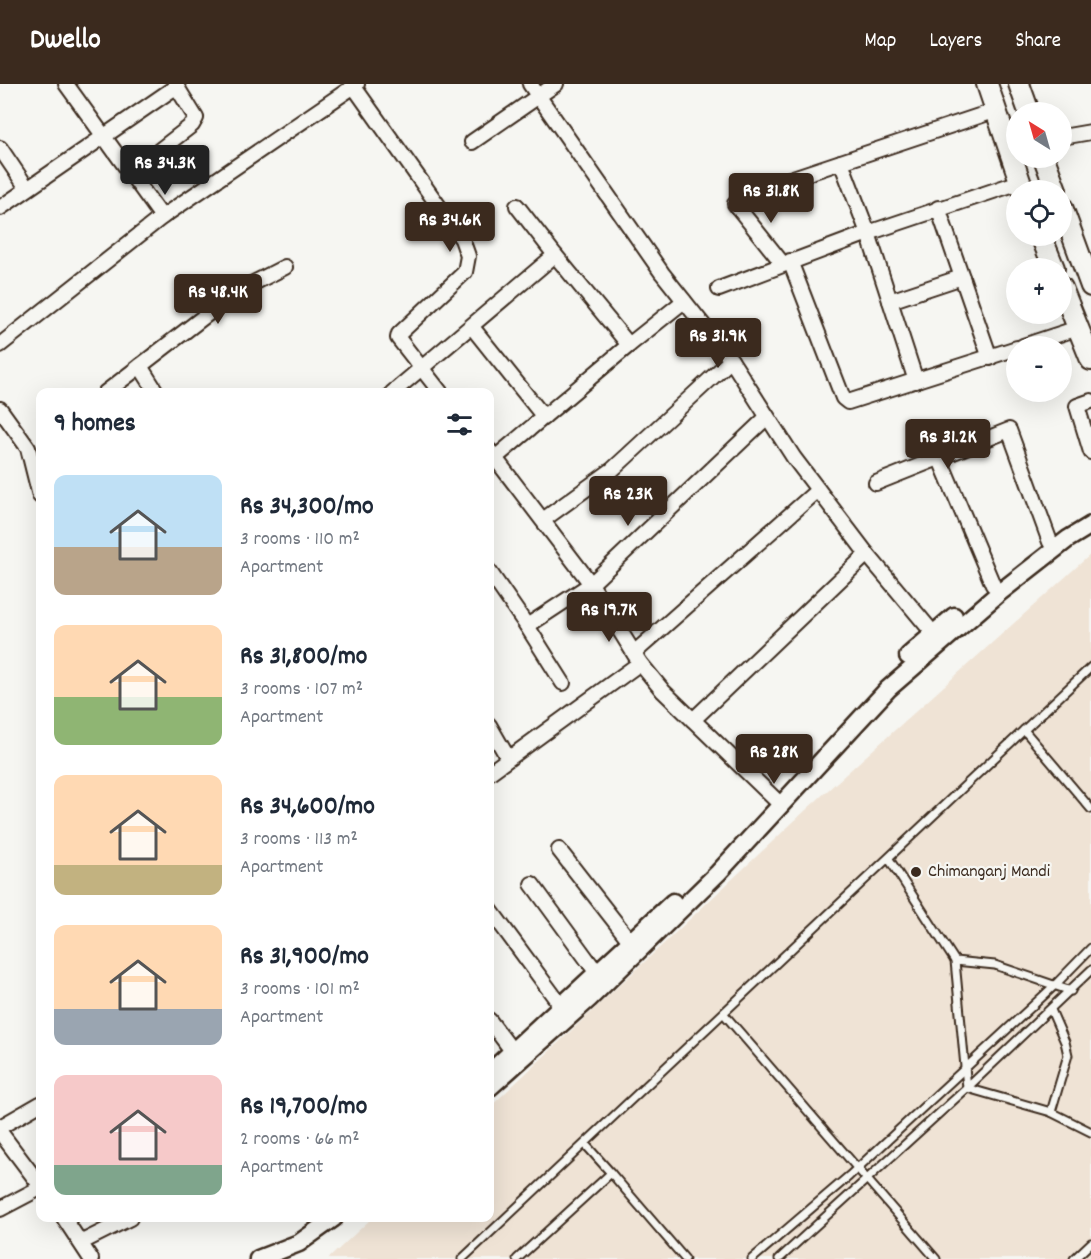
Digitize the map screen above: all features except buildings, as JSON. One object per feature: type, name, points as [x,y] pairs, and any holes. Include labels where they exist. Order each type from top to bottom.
[{"type":"main road","points":[[987,84],[1020,180]]},
{"type":"main road","points":[[1019,84],[1025,102]]},
{"type":"main road","points":[[1072,234],[1091,286]]},
{"type":"main road","points":[[1072,313],[1091,360]]},
{"type":"street","points":[[66,84],[162,217]]},
{"type":"street","points":[[530,84],[684,301],[731,360],[818,490],[867,555],[933,633]]},
{"type":"street","points":[[472,142],[556,84]]},
{"type":"street","points":[[0,208],[176,85],[196,118],[192,125],[130,173]]},
{"type":"street","points":[[0,345],[162,217],[354,85],[462,239],[468,256],[465,272],[399,334],[400,343],[437,388]]},
{"type":"street","points":[[748,193],[997,110]]},
{"type":"street","points":[[1072,135],[1091,132]]},
{"type":"street","points":[[0,148],[27,188]]},
{"type":"street","points":[[841,162],[868,233],[916,381]]},
{"type":"street","points":[[719,289],[786,262],[938,208],[1006,190]]},
{"type":"street","points":[[735,204],[786,262],[843,398],[853,402],[1006,352]]},
{"type":"street","points":[[517,206],[629,345]]},
{"type":"street","points":[[938,208],[990,358]]},
{"type":"street","points":[[398,388],[555,255]]},
{"type":"street","points":[[111,388],[236,292],[285,267]]},
{"type":"street","points":[[890,301],[962,277]]},
{"type":"street","points":[[494,453],[544,417],[684,301]]},
{"type":"street","points":[[471,327],[544,417]]},
{"type":"street","points":[[1054,336],[1078,328]]},
{"type":"street","points":[[543,520],[612,470],[731,360]]},
{"type":"street","points":[[140,366],[154,388]]},
{"type":"street","points":[[1091,401],[1077,406],[1091,452]]},
{"type":"street","points":[[0,409],[28,448],[36,480]]},
{"type":"street","points":[[527,626],[591,584],[767,417]]},
{"type":"street","points":[[876,483],[1009,430],[1050,542]]},
{"type":"street","points":[[28,448],[36,443]]},
{"type":"street","points":[[494,457],[591,584],[637,658],[693,720],[776,801]]},
{"type":"street","points":[[939,457],[993,585]]},
{"type":"street","points":[[494,769],[637,658],[818,490]]},
{"type":"street","points":[[776,801],[836,728],[933,633],[1050,542],[1091,515]]},
{"type":"street","points":[[494,1084],[514,1068],[692,885],[888,689],[953,630],[1068,539],[1091,525]]},
{"type":"street","points":[[693,720],[867,555]]},
{"type":"street","points":[[494,578],[563,683]]},
{"type":"street","points":[[494,734],[508,758]]},
{"type":"street","points":[[559,850],[634,946]]},
{"type":"street","points":[[532,884],[597,973]]},
{"type":"street","points":[[494,915],[562,1007]]},
{"type":"street","points":[[494,1069],[597,973],[634,946]]},
{"type":"street","points":[[494,1027],[513,1052]]},
{"type":"street","points":[[0,1127],[36,1106]]},
{"type":"street","points":[[0,1132],[36,1182]]},
{"type":"street","points":[[0,1209],[36,1189]]},
{"type":"street","points":[[67,1222],[91,1259]]},
{"type":"street","points":[[82,1242],[122,1222]]},
{"type":"street","points":[[258,1259],[299,1243],[328,1222]]},
{"type":"lane","points":[[462,1259],[1091,667]]},
{"type":"lane","points":[[1024,730],[1091,809]]},
{"type":"lane","points":[[889,859],[956,961],[968,1088]]},
{"type":"lane","points":[[752,1259],[856,1169],[1055,985],[1091,948]]},
{"type":"lane","points":[[956,961],[995,965],[1071,991]]},
{"type":"lane","points":[[779,1259],[968,1088],[1091,970]]},
{"type":"lane","points":[[1051,1010],[1068,1055],[1051,1112]]},
{"type":"lane","points":[[724,1014],[936,1259]]},
{"type":"lane","points":[[968,1088],[1051,1112],[1091,1132]]},
{"type":"lane","points":[[585,1144],[685,1259]]},
{"type":"lane","points":[[517,1259],[611,1173]]},
{"type":"lane","points":[[1074,1259],[1091,1243]]},
{"type":"shaded area","name":"Chimanganj Mandi","points":[[1091,554],[1091,1259],[328,1259],[368,1222],[494,1222],[494,1103],[807,809]]},
{"type":"place","name":"Chimanganj Mandi","points":[[916,872]]}]
